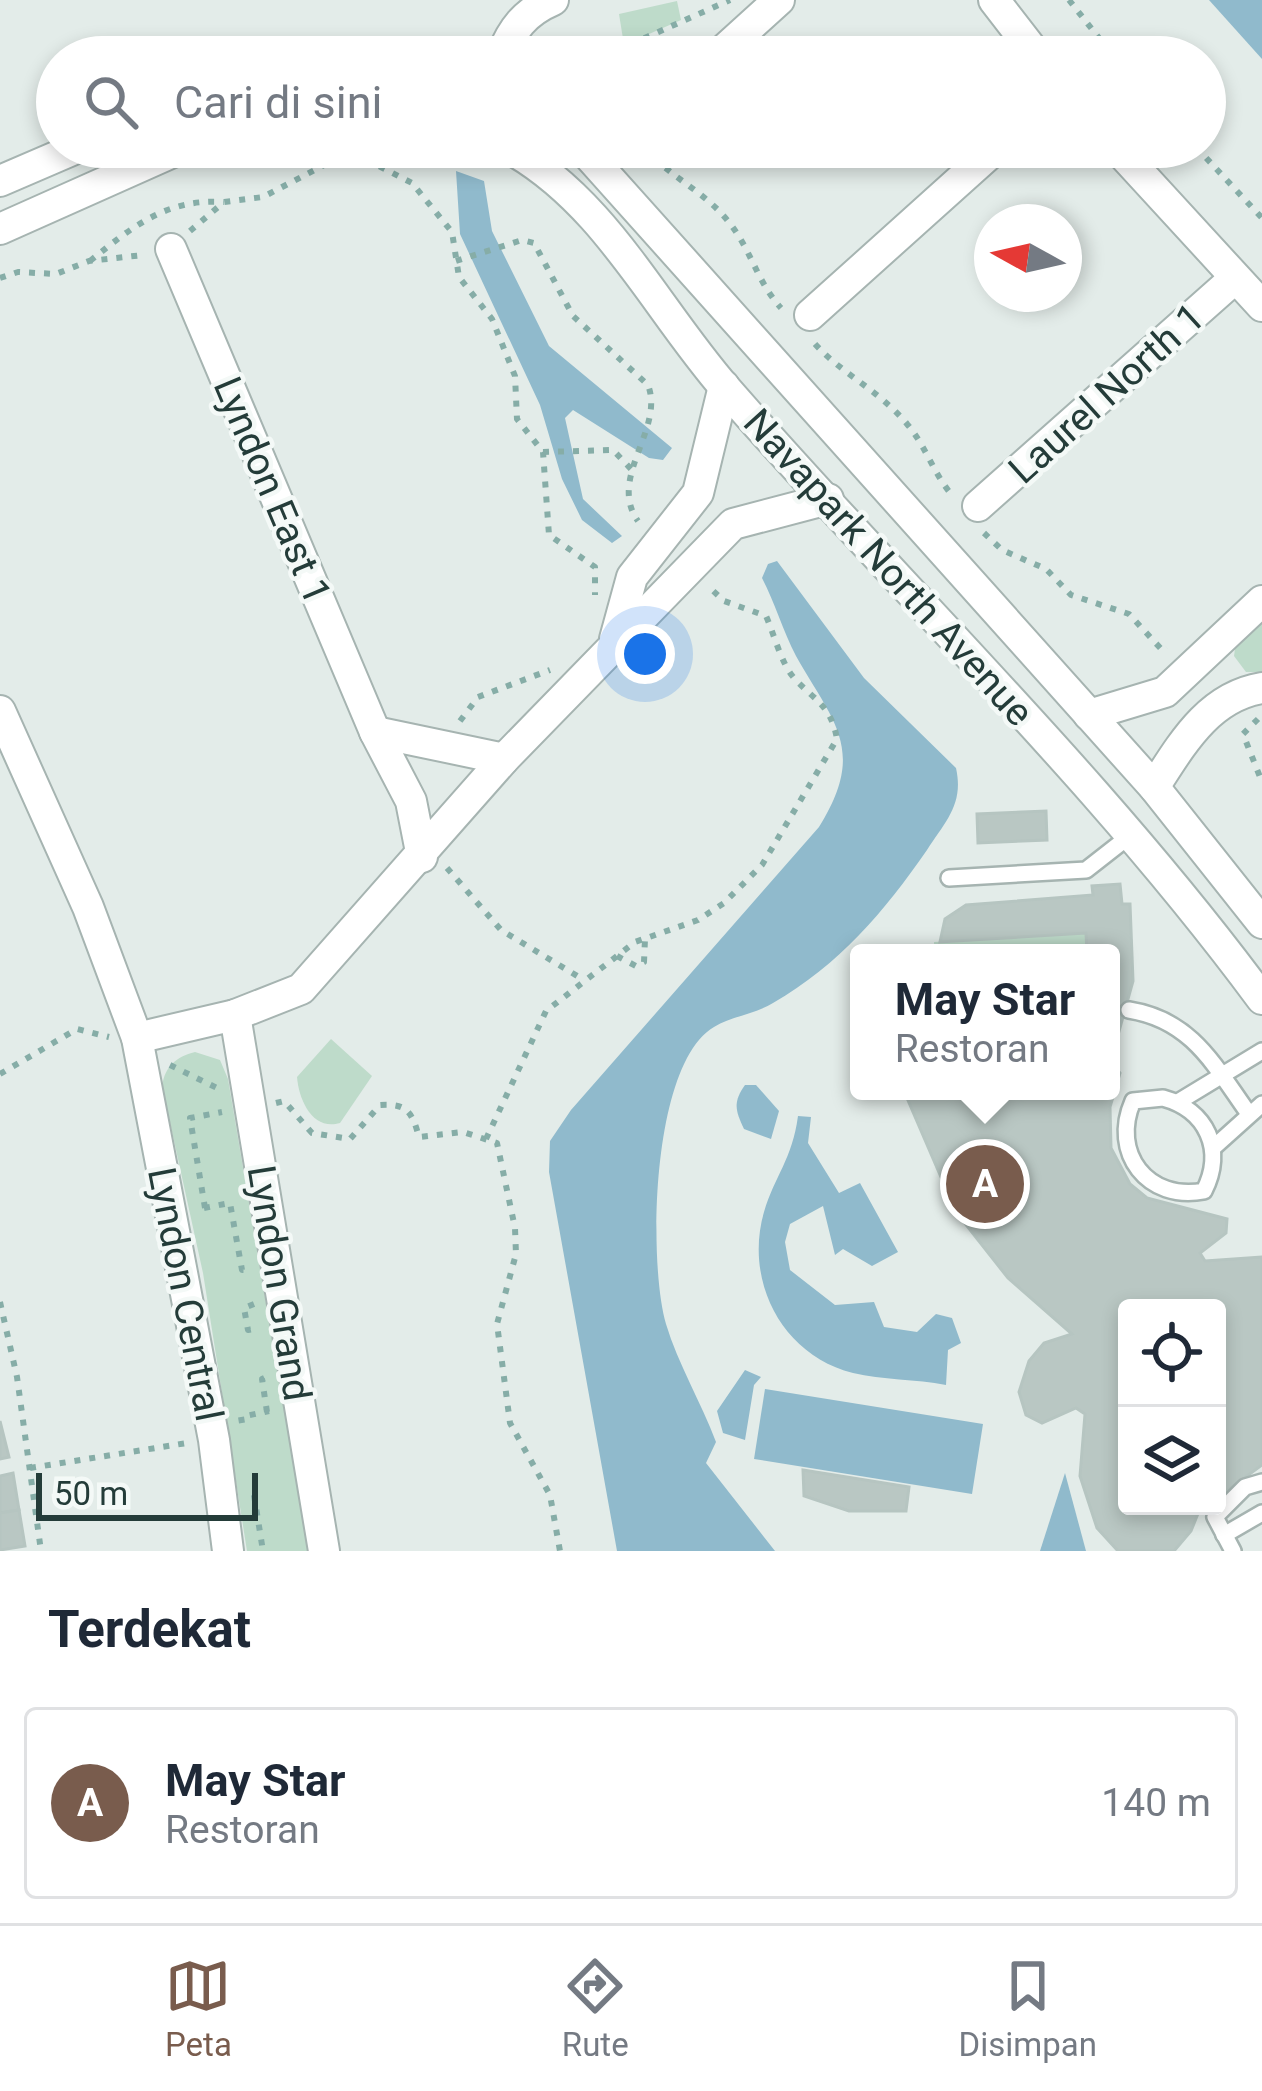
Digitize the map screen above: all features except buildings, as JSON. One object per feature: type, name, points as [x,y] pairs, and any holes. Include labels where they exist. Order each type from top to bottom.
[{"type":"street","points":[[739,36],[779,0]]},
{"type":"street","points":[[994,0],[1022,36]]},
{"type":"street","points":[[510,36],[539,3]]},
{"type":"street","points":[[0,181],[36,166]]},
{"type":"street","points":[[0,229],[137,168]]},
{"type":"street","name":"Navapark North Avenue","points":[[542,168],[603,227],[724,386],[1132,834],[1262,1000]]},
{"type":"street","points":[[600,168],[1154,787],[1262,923]]},
{"type":"street","points":[[807,328],[975,168]]},
{"type":"street","points":[[1135,168],[1262,306]]},
{"type":"street","name":"Lyndon East 1","points":[[171,249],[375,732],[411,800],[422,857]]},
{"type":"street","name":"Laurel North 1","points":[[971,511],[1234,279]]},
{"type":"street","points":[[614,645],[632,577],[698,493],[724,386]]},
{"type":"street","points":[[698,493],[733,524]]},
{"type":"street","points":[[137,1038],[236,1015],[301,989],[505,759],[733,524],[829,499]]},
{"type":"street","points":[[1089,715],[1165,692],[1262,601]]},
{"type":"street","points":[[1154,787],[1195,724],[1250,690],[1204,654]]},
{"type":"street","name":"Lyndon Central","points":[[0,711],[88,907],[137,1038],[214,1440],[228,1551]]},
{"type":"street","points":[[375,732],[505,759]]},
{"type":"street","name":"Lyndon Grand","points":[[236,1015],[324,1551]]},
{"type":"lane","points":[[949,878],[1086,870],[1132,834]]},
{"type":"lane","points":[[1129,1010],[1161,1015],[1182,1028],[1206,1050],[1222,1076],[1256,1109],[1214,1148],[1204,1191],[1166,1191],[1135,1167],[1125,1127],[1133,1101],[1178,1102],[1222,1076],[1262,1051]]},
{"type":"lane","points":[[1178,1102],[1202,1120],[1214,1148]]},
{"type":"lane","points":[[1233,1551],[1215,1516],[1245,1487],[1262,1482]]},
{"type":"lane","points":[[1224,1535],[1262,1514]]},
{"type":"path","points":[[649,36],[730,0]]},
{"type":"path","points":[[1069,0],[1097,36]]},
{"type":"path","points":[[89,261],[141,219],[192,200],[263,197],[319,168]]},
{"type":"path","points":[[382,168],[412,183],[443,215],[459,277],[492,319],[514,376],[518,419],[543,452],[549,535],[595,566],[594,602]]},
{"type":"path","points":[[669,168],[725,217],[747,246],[762,287],[910,427],[932,471],[1002,550],[1046,569],[1071,595],[1129,614],[1163,651],[1185,633],[1204,654]]},
{"type":"path","points":[[1216,168],[1262,218]]},
{"type":"path","points":[[0,278],[56,274],[89,261],[171,249],[224,202]]},
{"type":"path","points":[[456,260],[509,244],[534,243],[573,316],[648,385],[654,400],[634,459],[629,507],[649,531]]},
{"type":"path","points":[[543,452],[613,450],[632,470]]},
{"type":"path","points":[[486,1139],[546,1011],[645,939],[698,920],[762,865],[837,739],[825,702],[792,676],[766,616],[724,601],[707,585],[677,616],[658,599]]},
{"type":"path","points":[[448,747],[463,713],[478,697],[549,670],[564,653]]},
{"type":"path","points":[[1250,690],[1259,721],[1243,734],[1262,782]]},
{"type":"path","points":[[422,857],[451,870],[501,930],[585,981]]},
{"type":"path","points":[[617,956],[636,966],[644,962],[645,939]]},
{"type":"path","points":[[205,1208],[190,1118],[284,1101],[312,1133],[350,1138],[380,1105],[398,1104],[412,1113],[419,1136],[463,1132],[497,1143],[515,1228],[516,1254],[496,1324],[510,1423],[550,1495],[560,1551]]},
{"type":"path","points":[[171,1214],[230,1203],[242,1270],[248,1269],[255,1306],[244,1308],[248,1330],[260,1328],[263,1345]]},
{"type":"path","points":[[0,1302],[41,1551]]},
{"type":"path","points":[[266,1361],[268,1377],[262,1379],[267,1412]]},
{"type":"path","points":[[30,1468],[244,1434],[241,1417],[300,1405]]},
{"type":"path","points":[[251,1481],[263,1551]]},
{"type":"green space","points":[[677,1],[681,20],[645,36],[623,36],[619,14]]},
{"type":"green space","points":[[1262,620],[1262,672],[1246,672],[1234,656],[1236,642]]},
{"type":"green space","points":[[1086,933],[1087,944],[934,944]]},
{"type":"green space","points":[[331,1039],[372,1076],[340,1123],[330,1124],[309,1112],[297,1077]]},
{"type":"green space","points":[[195,1052],[220,1060],[228,1079],[308,1551],[247,1551],[203,1273],[162,1086],[172,1063]]},
{"type":"water","points":[[1209,0],[1262,0],[1262,59]]},
{"type":"water","points":[[456,171],[484,181],[492,231],[549,346],[672,448],[663,460],[649,458],[573,410],[565,418],[583,499],[622,536],[612,543],[582,520],[562,479],[540,405],[460,234]]},
{"type":"water","points":[[777,561],[864,678],[956,768],[958,792],[947,821],[911,873],[839,954],[773,1003],[714,1027],[693,1048],[677,1080],[666,1121],[657,1257],[666,1324],[716,1442],[706,1463],[775,1551],[617,1551],[549,1172],[550,1141],[571,1110],[819,827],[833,800],[841,777],[840,738],[791,646],[762,578],[768,564]]},
{"type":"water","points":[[745,1085],[756,1085],[779,1111],[771,1139],[744,1129],[737,1106]]},
{"type":"water","points":[[798,1116],[811,1117],[808,1143],[839,1193],[860,1183],[898,1252],[872,1266],[843,1249],[835,1255],[823,1206],[790,1224],[785,1242],[790,1270],[835,1305],[874,1302],[884,1327],[917,1332],[936,1314],[952,1318],[961,1343],[948,1350],[946,1385],[864,1375],[828,1364],[806,1350],[774,1312],[759,1264],[759,1238]]},
{"type":"water","points":[[745,1370],[761,1377],[754,1385],[745,1440],[723,1433],[717,1411]]},
{"type":"water","points":[[765,1389],[983,1424],[972,1494],[754,1459]]},
{"type":"water","points":[[1065,1473],[1086,1551],[1040,1551]]},
{"type":"place","name":"May Star","points":[[985,1184]]}]
